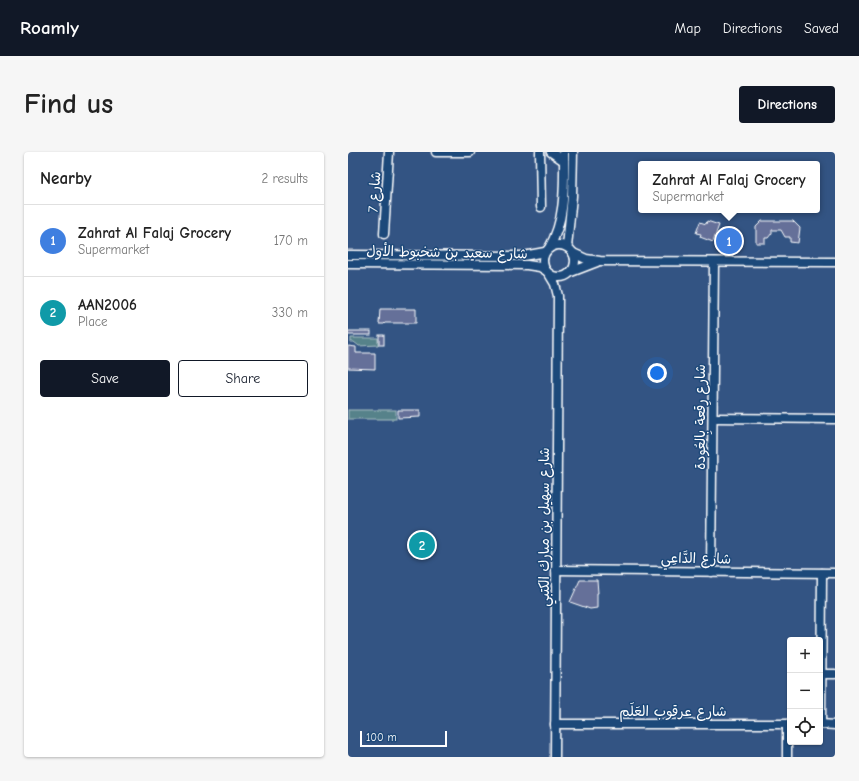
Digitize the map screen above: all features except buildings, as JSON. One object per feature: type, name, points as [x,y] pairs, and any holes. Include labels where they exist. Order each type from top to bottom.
[{"type":"street","name":"شارع 7","points":[[384,234],[389,152]]},
{"type":"street","points":[[436,152],[470,152]]},
{"type":"street","points":[[540,152],[541,207]]},
{"type":"street","points":[[551,152],[564,161]]},
{"type":"street","points":[[564,152],[564,187],[561,221],[556,236],[547,250],[543,261],[547,272],[558,277],[600,261]]},
{"type":"street","points":[[567,247],[572,188],[573,152]]},
{"type":"street","points":[[547,250],[557,245],[567,247],[573,253],[586,259],[600,261],[835,262]]},
{"type":"street","name":"شارع سعيد بن شخبوط الأول","points":[[348,255],[523,256],[547,250]]},
{"type":"street","points":[[569,273],[575,263],[573,253]]},
{"type":"street","name":"شارع رِقعة بِالعُودة","points":[[711,572],[714,262]]},
{"type":"street","name":"شارع سعيد بن شخبوط الأول","points":[[348,264],[527,265],[540,267],[547,272]]},
{"type":"street","name":"شارع سهيل بن مبارك الكتبي","points":[[547,272],[555,284],[558,296],[555,757]]},
{"type":"street","name":"شارع سهيل بن مبارك الكتبي","points":[[558,296],[569,273]]},
{"type":"street","points":[[713,418],[835,419]]},
{"type":"street","name":"شارع الدَّاعِي","points":[[556,570],[835,573]]},
{"type":"street","points":[[822,573],[822,673]]},
{"type":"street","points":[[823,674],[835,674]]},
{"type":"street","name":"شارع عرقوب العَلَم","points":[[555,724],[787,724]]},
{"type":"street","points":[[823,724],[835,725]]},
{"type":"street","points":[[787,745],[787,757]]},
{"type":"green space","points":[[351,338],[378,338],[378,345],[359,346],[354,342],[351,342]]},
{"type":"green space","points":[[348,410],[396,410],[396,419],[348,419]]},
{"type":"place","name":"Zahrat Al Falaj Grocery","points":[[729,241]]},
{"type":"place","name":"AAN2006","points":[[422,545]]}]
